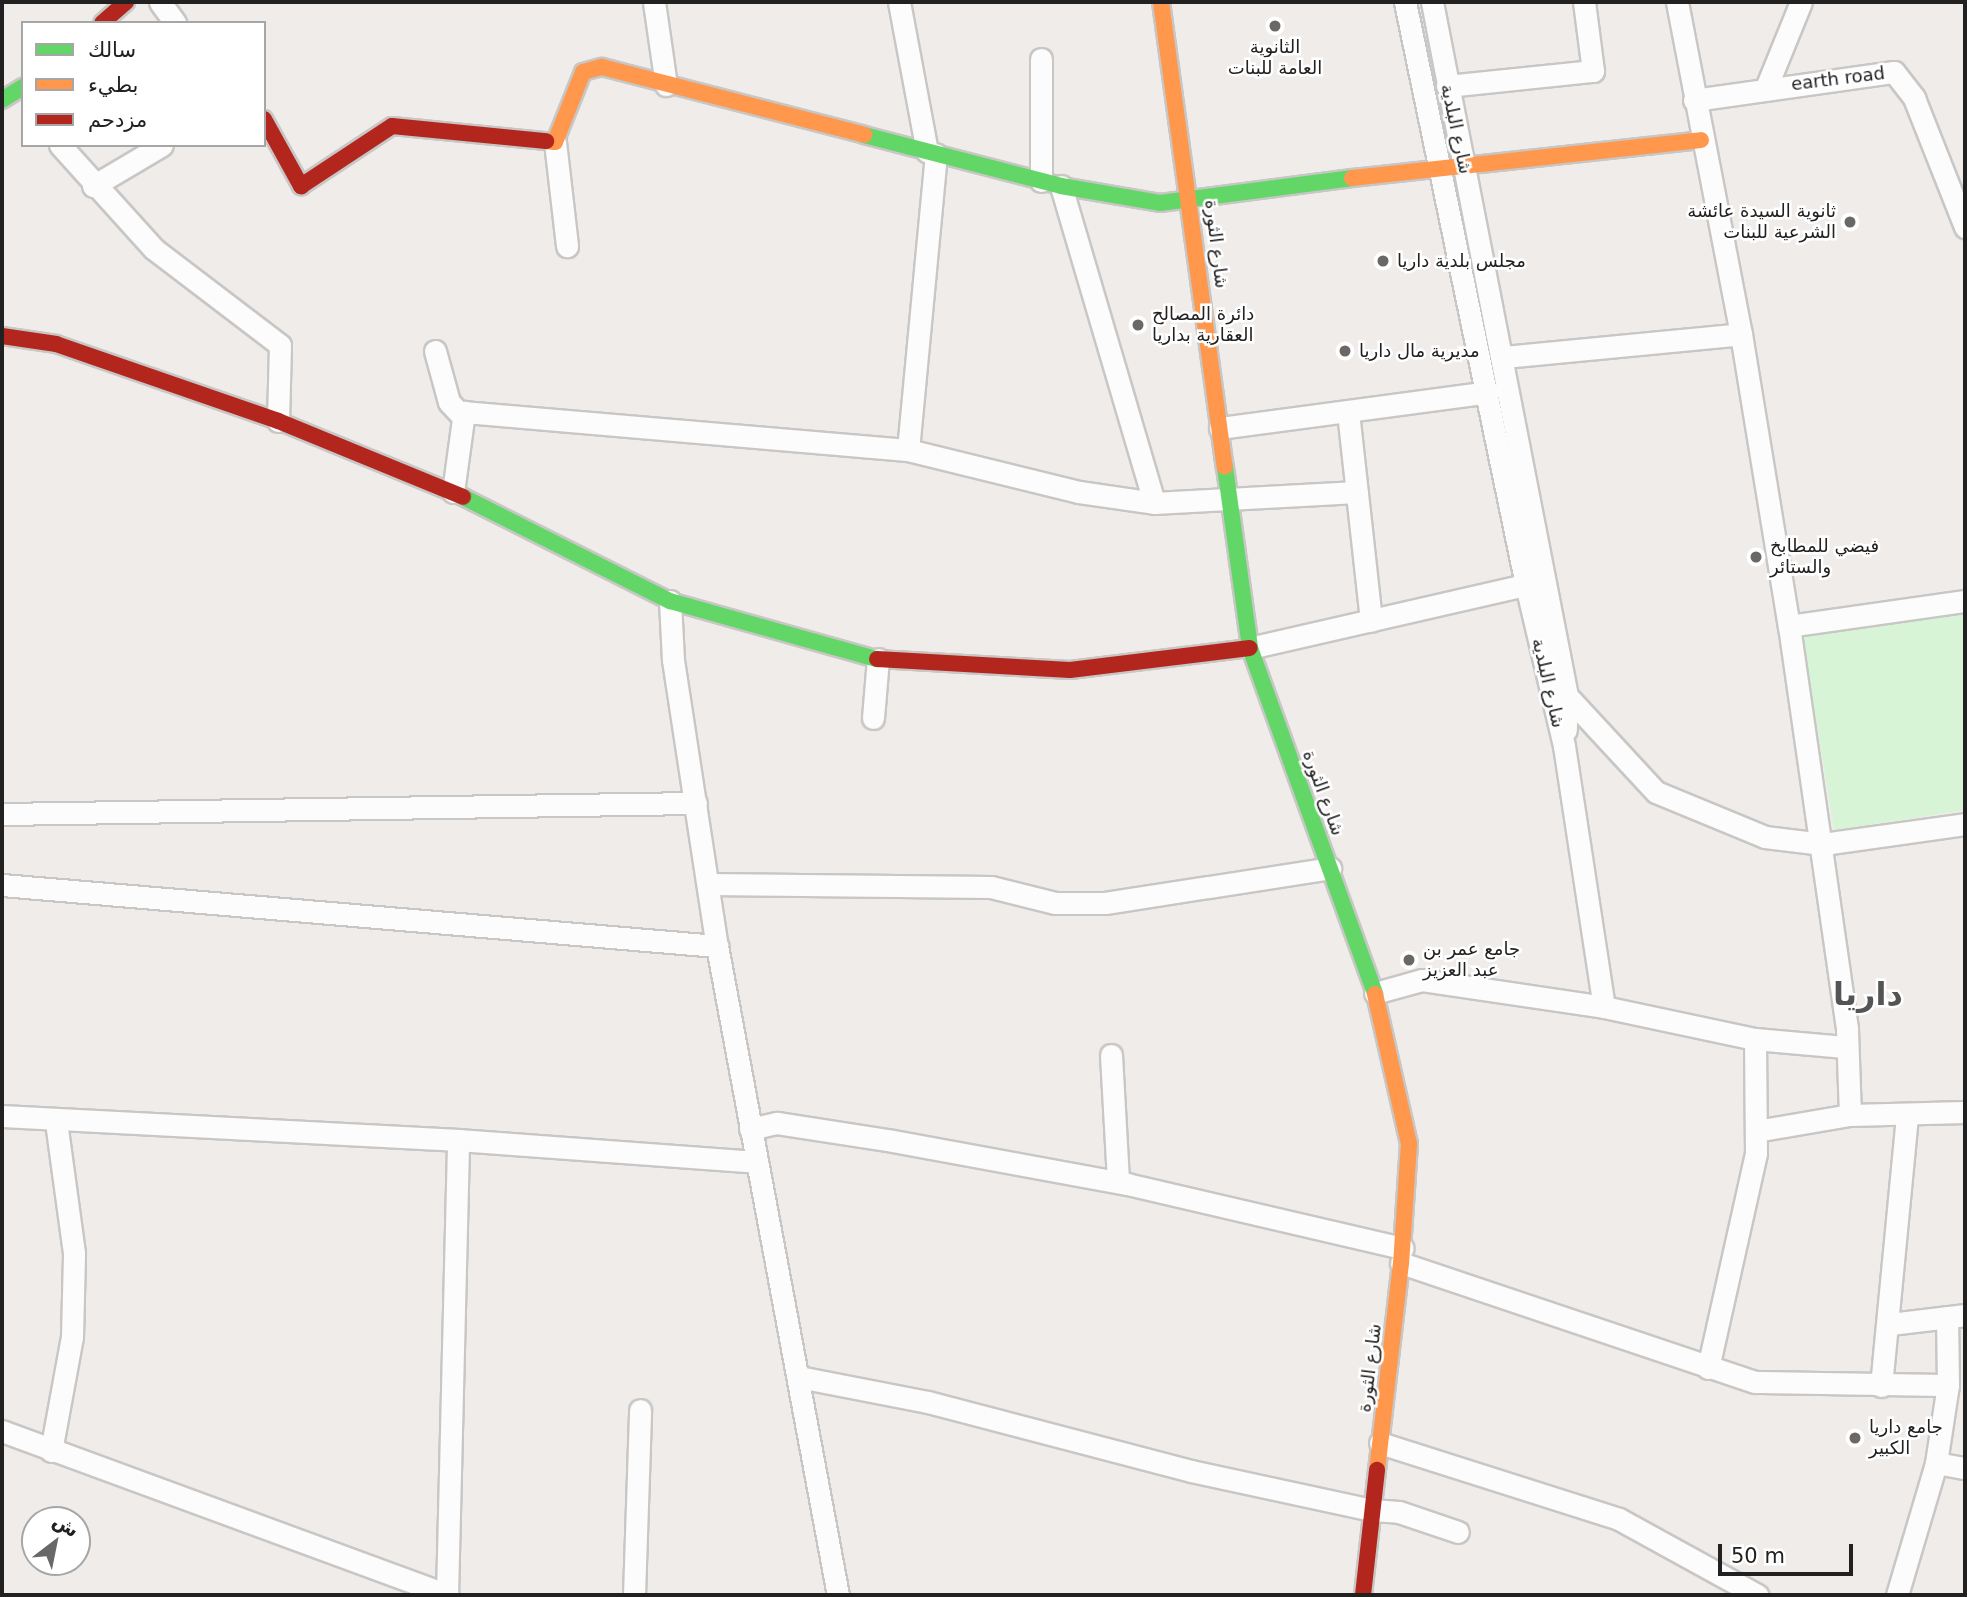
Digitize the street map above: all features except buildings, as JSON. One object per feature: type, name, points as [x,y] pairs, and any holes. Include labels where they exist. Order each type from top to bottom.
[{"type":"street","points":[[104,21],[126,2]]},
{"type":"street","points":[[160,2],[173,21]]},
{"type":"street","points":[[654,2],[666,85]]},
{"type":"street","points":[[899,2],[932,153],[908,450]]},
{"type":"street","name":"شارع الثورة","points":[[1161,2],[1191,200],[1250,648],[1375,993],[1409,1144],[1402,1255],[1363,1595]]},
{"type":"street","name":"شارع البلدية","points":[[1405,2],[1489,392],[1535,583],[1567,696],[1564,746]]},
{"type":"street","name":"شارع البلدية","points":[[1432,2],[1504,357],[1535,583],[1564,746]]},
{"type":"street","points":[[1447,86],[1593,71],[1584,2]]},
{"type":"street","points":[[1677,2],[1701,140],[1741,334],[1823,844],[1847,1030],[1844,1047],[1850,1115]]},
{"type":"street","points":[[1766,88],[1801,2]]},
{"type":"street","points":[[1041,59],[1051,183],[1154,503]]},
{"type":"street","points":[[567,246],[555,142],[583,72],[602,67],[1051,183],[1160,203],[1463,164],[1701,140]]},
{"type":"street","name":"earth road","points":[[1694,100],[1894,72],[1913,99],[1965,227]]},
{"type":"street","points":[[266,123],[301,186],[392,126],[555,142]]},
{"type":"street","points":[[62,147],[93,186],[154,248],[280,345],[278,421]]},
{"type":"street","points":[[93,186],[159,147]]},
{"type":"street","points":[[1504,357],[1741,334]]},
{"type":"street","points":[[2,336],[56,344],[278,421],[453,492],[670,601],[878,659],[1070,670],[1250,648],[1535,583]]},
{"type":"street","points":[[435,351],[449,402],[464,418]]},
{"type":"street","points":[[1220,428],[1489,392]]},
{"type":"street","points":[[453,492],[464,412],[908,450],[1079,492],[1154,503],[1357,492]]},
{"type":"street","points":[[1348,412],[1371,621]]},
{"type":"street","points":[[670,601],[673,660],[717,946],[838,1595]]},
{"type":"street","points":[[1789,626],[1965,601]]},
{"type":"street","points":[[873,718],[878,659]]},
{"type":"street","points":[[1567,696],[1656,792],[1765,837],[1823,844],[1965,824]]},
{"type":"street","points":[[1564,746],[1604,1007]]},
{"type":"street","points":[[2,814],[696,803]]},
{"type":"street","points":[[708,884],[991,887],[1055,903],[1105,903],[1330,868]]},
{"type":"street","points":[[2,885],[717,946]]},
{"type":"street","points":[[1375,993],[1422,980],[1604,1007],[1755,1039],[1844,1047]]},
{"type":"street","points":[[1708,1368],[1756,1131],[1755,1039]]},
{"type":"street","points":[[1111,1055],[1118,1182]]},
{"type":"street","points":[[1756,1131],[1850,1115],[1965,1112]]},
{"type":"street","points":[[1881,1386],[1890,1324],[1907,1114]]},
{"type":"street","points":[[2,1116],[56,1121],[458,1140],[756,1162]]},
{"type":"street","points":[[51,1451],[72,1337],[74,1253],[56,1121]]},
{"type":"street","points":[[750,1129],[777,1124],[1118,1182],[1402,1255],[1708,1368],[1755,1382],[1948,1385]]},
{"type":"street","points":[[2,1431],[415,1590],[448,1595],[458,1140]]},
{"type":"street","points":[[1890,1324],[1956,1316],[1936,1463],[1898,1595]]},
{"type":"street","points":[[799,1377],[928,1402],[1191,1471],[1372,1510],[1399,1512],[1458,1532]]},
{"type":"street","points":[[634,1595],[640,1410]]},
{"type":"street","points":[[1380,1443],[1619,1519],[1757,1595]]},
{"type":"street","points":[[1936,1463],[1965,1468]]},
{"type":"green space","points":[[1965,609],[1965,810],[1834,830],[1802,633]]},
{"type":"traffic: fast","points":[[2,100],[21,88]]},
{"type":"traffic: fast","points":[[864,135],[1061,186],[1160,203],[1352,178]]},
{"type":"traffic: fast","points":[[1225,467],[1250,648],[1375,994]]},
{"type":"traffic: fast","points":[[463,497],[670,601],[877,659]]},
{"type":"traffic: slow","points":[[1161,2],[1225,467]]},
{"type":"traffic: slow","points":[[546,141],[555,142],[583,72],[602,67],[864,135]]},
{"type":"traffic: slow","points":[[1352,178],[1701,140]]},
{"type":"traffic: slow","points":[[1375,994],[1409,1144],[1401,1263],[1377,1470]]},
{"type":"traffic: jam","points":[[104,21],[126,2]]},
{"type":"traffic: jam","points":[[266,123],[301,186],[392,126],[546,141]]},
{"type":"traffic: jam","points":[[2,336],[56,344],[278,421],[463,497]]},
{"type":"traffic: jam","points":[[877,659],[1070,670],[1250,648]]},
{"type":"traffic: jam","points":[[1363,1595],[1377,1470]]},
{"type":"place","name":"الثانوية العامة للبنات","points":[[1275,26]]},
{"type":"place","name":"ثانوية السيدة عائشة الشرعية للبنات","points":[[1850,222]]},
{"type":"place","name":"مجلس بلدية داريا","points":[[1383,261]]},
{"type":"place","name":"دائرة المصالح العقارية بداريا","points":[[1138,325]]},
{"type":"place","name":"مديرية مال داريا","points":[[1345,351]]},
{"type":"place","name":"فيضي للمطابخ والستائر","points":[[1756,557]]},
{"type":"place","name":"جامع عمر بن عبد العزيز","points":[[1409,960]]},
{"type":"place","name":"جامع داريا الكبير","points":[[1855,1438]]},
{"type":"district","name":"داريا","points":[[1868,994]]}]
